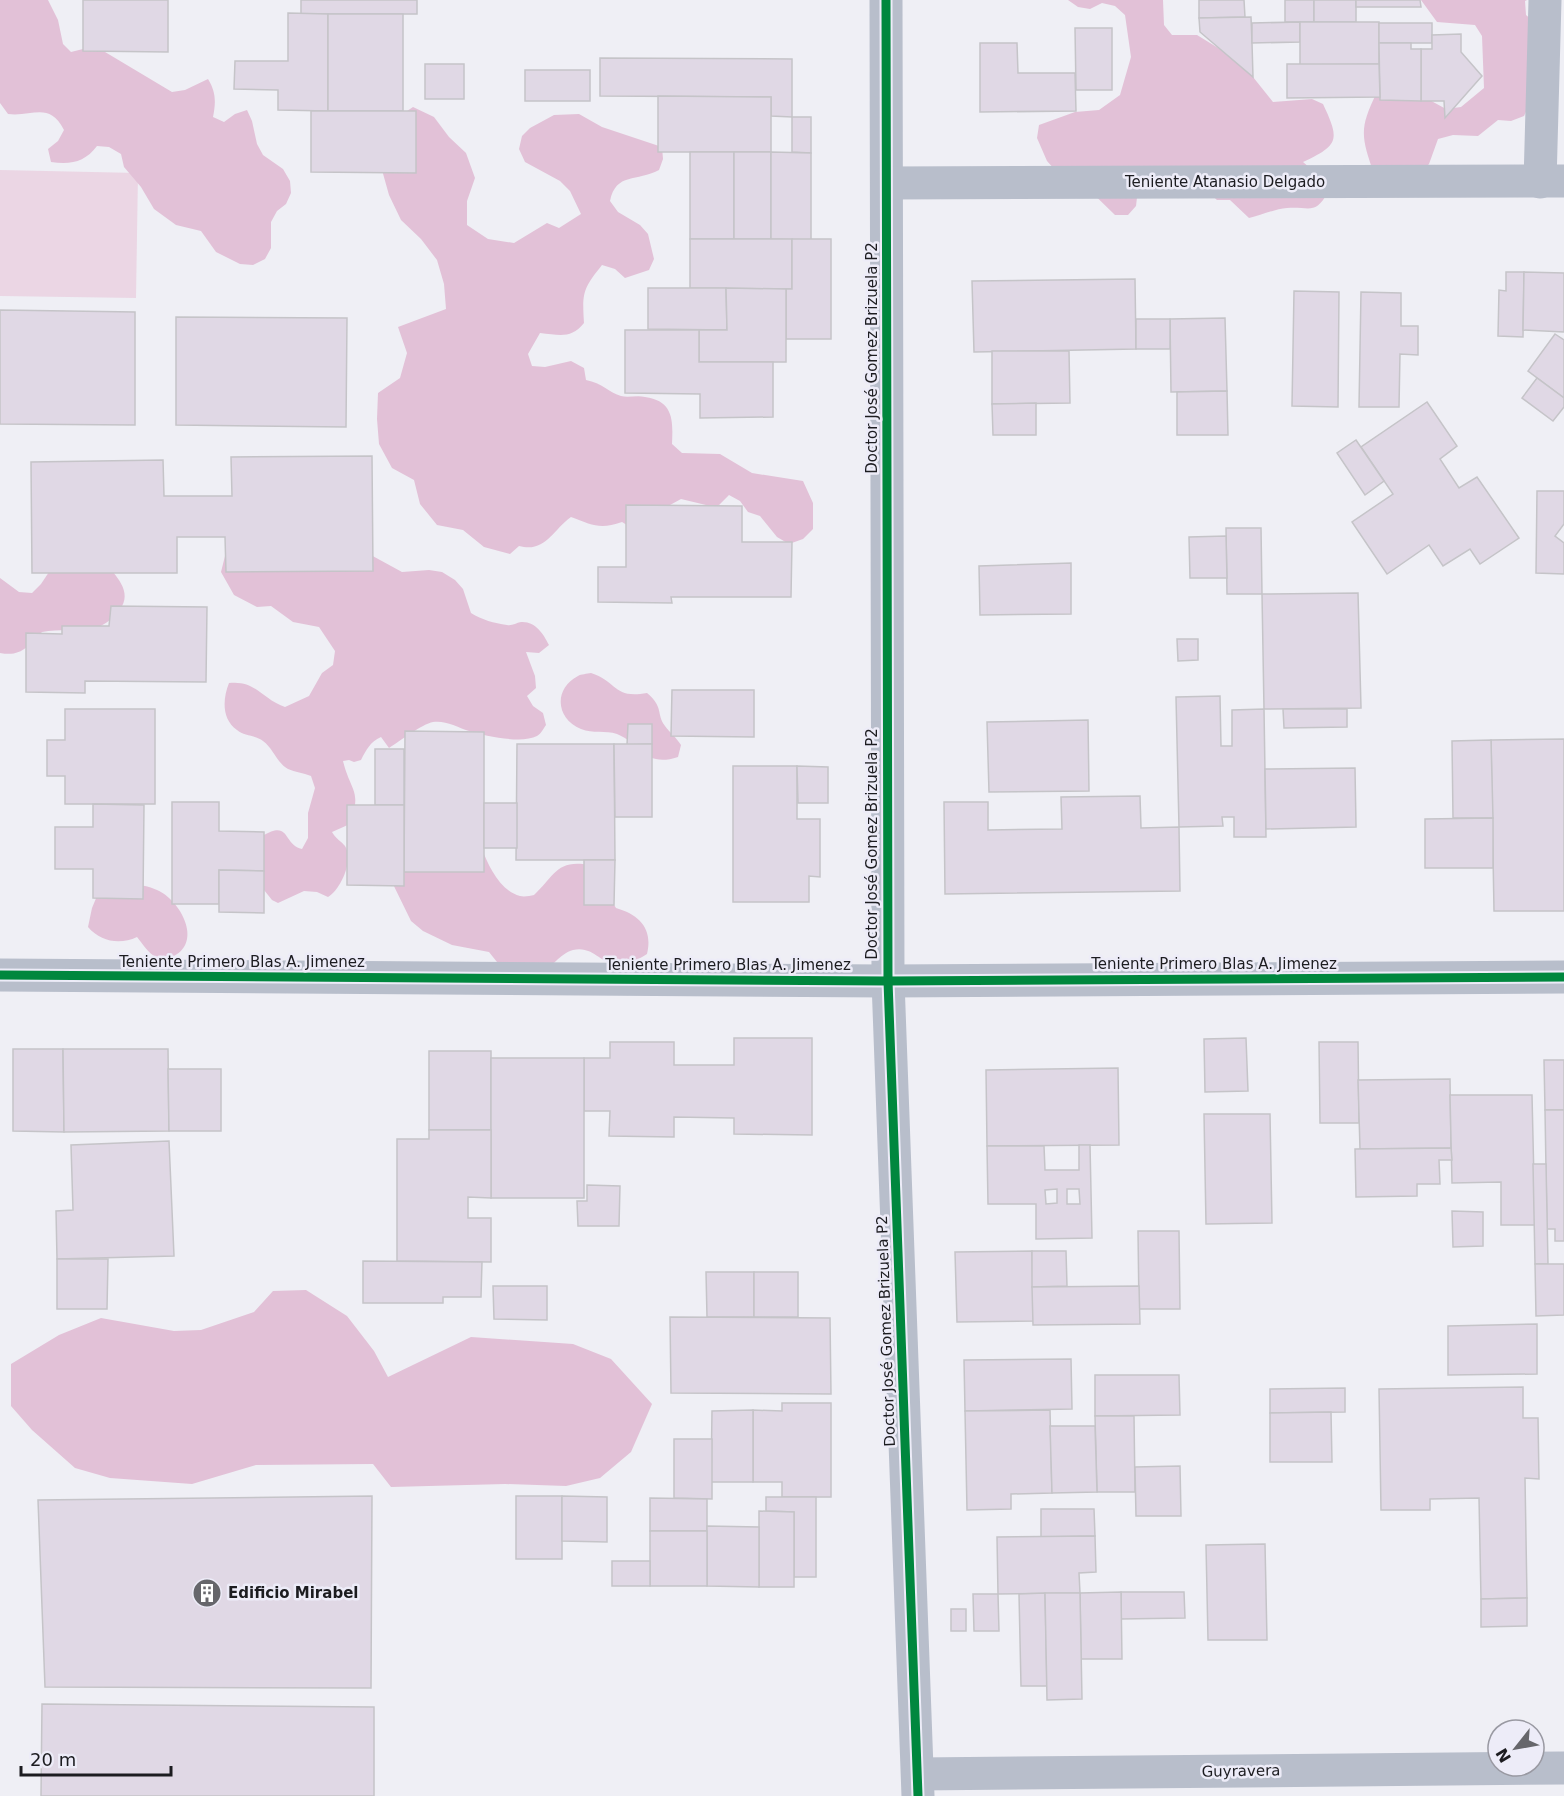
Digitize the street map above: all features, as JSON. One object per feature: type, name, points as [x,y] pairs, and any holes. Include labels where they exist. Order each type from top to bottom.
[{"type":"street","name":"Doctor José Gomez Brizuela P2","points":[[886,0],[888,981],[918,1785]]},
{"type":"street","points":[[1545,0],[1552,182]]},
{"type":"street","name":"Teniente Atanasio Delgado","points":[[887,183],[1552,182]]},
{"type":"street","name":"Teniente Primero Blas A. Jimenez","points":[[0,975],[888,981],[1564,977]]},
{"type":"street","name":"Guyravera","points":[[918,1785],[1564,1768]]},
{"type":"shaded area","points":[[0,0],[48,0],[58,20],[63,44],[71,52],[95,46],[172,92],[185,90],[208,79],[215,97],[213,117],[224,122],[235,114],[247,110],[257,144],[263,155],[283,169],[290,181],[291,193],[286,204],[277,211],[271,222],[271,248],[265,259],[253,265],[240,264],[216,252],[201,231],[176,225],[154,209],[141,187],[124,167],[121,154],[109,147],[97,146],[88,156],[77,161],[51,162],[48,149],[58,141],[64,130],[58,121],[40,112],[8,114],[0,103]]},
{"type":"shaded area","points":[[1068,0],[1163,0],[1164,25],[1172,35],[1197,35],[1241,62],[1273,102],[1312,99],[1323,104],[1332,126],[1333,140],[1324,151],[1303,162],[1324,180],[1328,192],[1323,199],[1315,207],[1282,209],[1249,218],[1230,200],[1217,200],[1198,183],[1139,180],[1136,206],[1128,215],[1115,215],[1076,177],[1056,171],[1047,161],[1037,138],[1039,125],[1075,112],[1099,110],[1120,95],[1131,57],[1125,15],[1115,6],[1102,3],[1090,9],[1078,7]]},
{"type":"shaded area","points":[[1421,0],[1527,0],[1525,1],[1526,15],[1546,32],[1536,91],[1524,116],[1511,121],[1498,120],[1478,136],[1453,135],[1438,139],[1429,164],[1409,185],[1374,174],[1366,150],[1364,133],[1367,115],[1377,92],[1402,85],[1446,109],[1461,107],[1484,88],[1482,36],[1475,25],[1437,22]]},
{"type":"shaded area","points":[[413,107],[434,117],[449,137],[466,153],[475,178],[467,201],[467,225],[488,239],[514,243],[547,223],[559,228],[581,214],[570,191],[560,181],[525,162],[519,149],[522,136],[530,128],[554,115],[579,114],[602,127],[662,147],[663,159],[659,170],[622,182],[613,192],[610,201],[618,212],[640,225],[648,234],[654,259],[649,270],[625,278],[615,269],[602,265],[585,291],[584,323],[570,334],[540,333],[528,354],[532,366],[545,367],[571,361],[584,368],[586,380],[597,383],[617,395],[645,397],[662,403],[670,413],[672,420],[672,444],[682,453],[720,454],[752,473],[803,481],[813,503],[813,529],[803,539],[789,544],[777,537],[760,516],[748,512],[740,501],[729,495],[719,505],[706,505],[681,499],[670,505],[659,527],[635,530],[622,522],[608,526],[596,526],[571,517],[542,544],[519,546],[510,554],[484,547],[463,530],[437,525],[420,504],[414,480],[392,468],[379,444],[377,419],[378,393],[400,378],[407,353],[398,327],[446,309],[444,284],[437,260],[421,239],[401,220],[389,195],[382,170],[392,121]]},
{"type":"shaded area","points":[[0,170],[138,173],[136,298],[0,296]]},
{"type":"shaded area","points":[[227,548],[369,554],[402,572],[429,570],[442,572],[455,580],[463,589],[471,613],[502,624],[530,623],[544,636],[549,645],[539,653],[526,652],[535,676],[536,688],[527,696],[533,706],[543,713],[546,725],[537,736],[513,739],[494,737],[446,723],[433,722],[417,729],[389,748],[381,737],[377,739],[361,760],[343,761],[354,791],[355,804],[350,824],[332,832],[345,846],[348,859],[345,874],[337,888],[328,897],[317,892],[304,891],[278,903],[272,900],[264,890],[262,836],[271,831],[282,831],[291,842],[302,849],[308,838],[308,813],[315,788],[311,776],[288,769],[263,741],[240,732],[232,725],[225,708],[227,689],[229,683],[246,684],[285,707],[309,696],[322,673],[333,665],[335,651],[319,627],[293,622],[271,606],[257,607],[234,595],[221,572]]},
{"type":"shaded area","points":[[107,565],[121,584],[125,597],[120,610],[109,621],[93,628],[42,632],[19,652],[0,653],[0,578],[19,592],[32,593],[49,572]]},
{"type":"shaded area","points":[[591,673],[621,692],[647,693],[656,702],[662,722],[681,745],[678,757],[667,760],[651,757],[617,734],[581,729],[566,718],[561,704],[564,688],[579,675]]},
{"type":"shaded area","points":[[410,837],[482,849],[491,870],[506,889],[522,896],[534,895],[562,867],[578,864],[589,865],[616,908],[632,915],[643,924],[648,937],[647,954],[632,962],[621,964],[611,963],[590,952],[573,950],[564,954],[543,971],[505,972],[489,952],[452,945],[423,931],[411,921],[390,878],[399,844]]},
{"type":"shaded area","points":[[130,883],[157,890],[166,895],[180,911],[185,921],[187,941],[183,949],[174,956],[165,959],[158,958],[137,937],[124,941],[111,941],[99,936],[88,927],[97,896]]},
{"type":"shaded area","points":[[306,1290],[347,1316],[374,1351],[388,1377],[471,1337],[573,1344],[611,1359],[652,1404],[631,1452],[600,1478],[566,1486],[505,1484],[391,1487],[373,1464],[256,1465],[192,1484],[110,1478],[75,1468],[32,1430],[11,1406],[11,1364],[59,1335],[101,1318],[174,1331],[201,1330],[254,1312],[273,1291]]},
{"type":"building","points":[[83,0],[168,0],[168,52],[83,51]]},
{"type":"building","points":[[301,0],[417,0],[417,14],[301,14]]},
{"type":"building","points":[[1199,0],[1244,0],[1245,17],[1199,18]]},
{"type":"building","points":[[1285,0],[1314,0],[1314,22],[1285,22]]},
{"type":"building","points":[[1314,0],[1356,0],[1356,22],[1314,22]]},
{"type":"building","points":[[1356,0],[1420,0],[1421,7],[1356,7]]},
{"type":"building","points":[[288,13],[328,14],[328,111],[278,110],[278,90],[234,89],[235,61],[288,61]]},
{"type":"building","points":[[328,14],[403,14],[403,111],[328,111]]},
{"type":"building","points":[[1251,17],[1253,77],[1200,32],[1199,18]]},
{"type":"building","points":[[1300,22],[1300,42],[1252,43],[1252,23]]},
{"type":"building","points":[[1300,22],[1379,22],[1379,64],[1300,65]]},
{"type":"building","points":[[1379,23],[1432,23],[1432,43],[1379,43]]},
{"type":"building","points":[[1075,28],[1112,28],[1112,90],[1076,90]]},
{"type":"building","points":[[1461,34],[1461,52],[1482,76],[1445,118],[1444,101],[1421,101],[1421,49],[1432,49],[1432,35]]},
{"type":"building","points":[[980,43],[1017,43],[1018,73],[1075,73],[1076,111],[980,112]]},
{"type":"building","points":[[1379,43],[1411,43],[1411,49],[1421,49],[1421,101],[1380,100]]},
{"type":"building","points":[[600,58],[792,59],[792,117],[771,116],[771,97],[600,96]]},
{"type":"building","points":[[425,64],[464,64],[464,99],[425,99]]},
{"type":"building","points":[[1287,64],[1379,64],[1380,97],[1287,98]]},
{"type":"building","points":[[525,70],[590,70],[590,101],[525,101]]},
{"type":"building","points":[[658,96],[771,97],[771,152],[658,152]]},
{"type":"building","points":[[311,111],[416,111],[416,173],[311,172]]},
{"type":"building","points":[[792,117],[811,117],[811,153],[792,152]]},
{"type":"building","points":[[690,152],[734,152],[734,239],[690,239]]},
{"type":"building","points":[[734,152],[771,152],[771,239],[734,239]]},
{"type":"building","points":[[771,152],[811,153],[811,240],[771,239]]},
{"type":"building","points":[[690,239],[792,239],[792,289],[690,288]]},
{"type":"building","points":[[792,239],[831,239],[831,339],[786,339],[786,289],[792,289]]},
{"type":"building","points":[[1506,272],[1524,272],[1523,337],[1498,336],[1499,290],[1506,291]]},
{"type":"building","points":[[1524,272],[1564,273],[1564,332],[1523,330]]},
{"type":"building","points":[[1135,279],[1136,349],[974,352],[972,281]]},
{"type":"building","points":[[648,288],[726,288],[727,330],[648,329]]},
{"type":"building","points":[[726,288],[786,289],[786,362],[699,362],[699,330],[727,330]]},
{"type":"building","points":[[1294,291],[1339,292],[1338,407],[1292,406]]},
{"type":"building","points":[[1361,292],[1401,293],[1401,326],[1418,326],[1418,355],[1400,354],[1399,407],[1359,407]]},
{"type":"building","points":[[0,310],[135,312],[135,425],[0,424]]},
{"type":"building","points":[[176,317],[347,318],[346,427],[176,425]]},
{"type":"building","points":[[1225,318],[1227,391],[1171,392],[1170,319]]},
{"type":"building","points":[[1136,319],[1170,319],[1170,349],[1136,349]]},
{"type":"building","points":[[625,330],[699,330],[699,362],[773,362],[773,417],[700,418],[700,394],[625,393]]},
{"type":"building","points":[[1555,334],[1564,340],[1564,398],[1528,371]]},
{"type":"building","points":[[992,351],[1069,351],[1070,403],[992,404]]},
{"type":"building","points":[[1537,378],[1564,398],[1564,407],[1553,421],[1522,398]]},
{"type":"building","points":[[1227,391],[1228,435],[1177,435],[1177,392]]},
{"type":"building","points":[[1427,402],[1457,446],[1440,459],[1459,488],[1477,477],[1519,538],[1480,564],[1470,549],[1443,566],[1429,545],[1387,574],[1352,522],[1393,494],[1361,447]]},
{"type":"building","points":[[1036,403],[1036,435],[993,435],[992,404]]},
{"type":"building","points":[[1356,440],[1384,481],[1365,495],[1337,453]]},
{"type":"building","points":[[372,456],[373,571],[226,572],[225,537],[177,537],[177,573],[32,573],[31,462],[163,460],[164,496],[232,496],[231,457]]},
{"type":"building","points":[[1537,491],[1564,491],[1564,524],[1555,536],[1564,543],[1564,574],[1536,573]]},
{"type":"building","points":[[626,505],[742,506],[742,542],[792,542],[791,597],[671,597],[672,603],[598,602],[598,567],[626,567]]},
{"type":"building","points":[[1226,528],[1261,528],[1262,594],[1227,594]]},
{"type":"building","points":[[1226,536],[1227,578],[1190,578],[1189,537]]},
{"type":"building","points":[[1071,563],[1071,614],[980,615],[979,566]]},
{"type":"building","points":[[1358,593],[1361,708],[1264,709],[1262,594]]},
{"type":"building","points":[[111,606],[207,607],[206,682],[85,681],[85,693],[26,692],[26,633],[62,634],[62,626],[109,626]]},
{"type":"building","points":[[1177,639],[1198,639],[1198,660],[1178,661]]},
{"type":"building","points":[[672,690],[754,690],[754,737],[671,736]]},
{"type":"building","points":[[1220,696],[1221,746],[1232,746],[1232,710],[1264,709],[1266,837],[1234,837],[1234,817],[1222,817],[1223,826],[1179,827],[1176,697]]},
{"type":"building","points":[[65,709],[155,709],[155,804],[65,804],[65,776],[47,776],[47,740],[65,740]]},
{"type":"building","points":[[1283,709],[1347,709],[1347,727],[1284,728]]},
{"type":"building","points":[[1088,720],[1089,791],[989,792],[987,722]]},
{"type":"building","points":[[628,724],[652,724],[652,744],[627,745]]},
{"type":"building","points":[[405,731],[484,732],[484,872],[404,872]]},
{"type":"building","points":[[1564,739],[1564,911],[1494,911],[1491,740]]},
{"type":"building","points":[[1491,740],[1493,818],[1453,818],[1452,741]]},
{"type":"building","points":[[517,744],[614,744],[615,860],[516,860]]},
{"type":"building","points":[[614,744],[652,744],[652,817],[615,817]]},
{"type":"building","points":[[375,749],[404,749],[404,805],[375,805]]},
{"type":"building","points":[[733,766],[797,766],[797,819],[820,819],[820,877],[809,876],[809,902],[733,902]]},
{"type":"building","points":[[797,766],[828,767],[828,803],[798,803]]},
{"type":"building","points":[[1355,768],[1356,827],[1266,829],[1265,769]]},
{"type":"building","points":[[1140,796],[1141,828],[1179,827],[1180,891],[945,894],[944,802],[988,802],[988,830],[1062,829],[1061,797]]},
{"type":"building","points":[[172,802],[219,802],[219,831],[264,832],[264,871],[219,870],[219,904],[172,904]]},
{"type":"building","points":[[484,803],[517,803],[517,848],[484,848]]},
{"type":"building","points":[[93,804],[144,805],[143,899],[93,898],[93,869],[55,869],[55,827],[93,827]]},
{"type":"building","points":[[347,805],[404,805],[404,886],[347,885]]},
{"type":"building","points":[[1493,818],[1493,868],[1425,868],[1425,819]]},
{"type":"building","points":[[584,860],[615,860],[614,905],[584,905]]},
{"type":"building","points":[[219,870],[264,871],[264,913],[219,912]]},
{"type":"building","points":[[734,1038],[812,1038],[812,1135],[734,1134],[734,1118],[674,1117],[674,1137],[609,1136],[610,1111],[584,1111],[584,1058],[610,1058],[610,1042],[674,1042],[674,1065],[734,1065]]},
{"type":"building","points":[[1246,1038],[1248,1091],[1205,1092],[1204,1039]]},
{"type":"building","points":[[1319,1042],[1358,1042],[1359,1123],[1320,1123]]},
{"type":"building","points":[[13,1049],[63,1049],[64,1132],[13,1131]]},
{"type":"building","points":[[63,1049],[168,1049],[169,1131],[64,1132]]},
{"type":"building","points":[[429,1051],[491,1051],[491,1130],[429,1130]]},
{"type":"building","points":[[491,1058],[584,1058],[584,1198],[491,1198]]},
{"type":"building","points":[[1544,1060],[1564,1060],[1564,1110],[1545,1110]]},
{"type":"building","points":[[1118,1068],[1119,1145],[987,1146],[986,1070]]},
{"type":"building","points":[[168,1069],[221,1069],[221,1131],[169,1131]]},
{"type":"building","points":[[1450,1079],[1451,1148],[1360,1149],[1358,1080]]},
{"type":"building","points":[[1450,1095],[1532,1095],[1535,1225],[1501,1225],[1501,1182],[1452,1183]]},
{"type":"building","points":[[1545,1110],[1564,1110],[1564,1241],[1555,1241],[1555,1229],[1547,1229]]},
{"type":"building","points":[[1204,1114],[1270,1114],[1272,1223],[1206,1224]]},
{"type":"building","points":[[429,1130],[491,1130],[491,1198],[468,1197],[468,1218],[491,1218],[491,1262],[397,1261],[397,1139],[429,1139]]},
{"type":"building","points":[[169,1141],[174,1256],[57,1259],[56,1211],[73,1210],[71,1145]]},
{"type":"building","points":[[1079,1145],[1090,1145],[1092,1238],[1036,1239],[1036,1204],[988,1204],[987,1146],[1044,1146],[1045,1170],[1079,1170]],"holes":[[[1057,1189],[1057,1203],[1046,1204],[1045,1190]],[[1067,1189],[1079,1189],[1080,1204],[1067,1204]]]},
{"type":"building","points":[[1451,1148],[1452,1160],[1439,1160],[1440,1184],[1417,1184],[1417,1196],[1356,1197],[1355,1149]]},
{"type":"building","points":[[1533,1164],[1546,1164],[1548,1264],[1535,1264]]},
{"type":"building","points":[[587,1185],[620,1186],[619,1226],[578,1226],[577,1201],[587,1201]]},
{"type":"building","points":[[1452,1211],[1483,1212],[1483,1246],[1453,1247]]},
{"type":"building","points":[[1138,1231],[1179,1231],[1180,1309],[1139,1309]]},
{"type":"building","points":[[1032,1251],[1034,1321],[957,1322],[955,1252]]},
{"type":"building","points":[[1032,1251],[1066,1251],[1067,1286],[1032,1287]]},
{"type":"building","points":[[57,1259],[108,1259],[107,1309],[57,1309]]},
{"type":"building","points":[[363,1261],[482,1262],[481,1297],[443,1297],[443,1303],[363,1303]]},
{"type":"building","points":[[1535,1264],[1564,1264],[1564,1315],[1536,1316]]},
{"type":"building","points":[[706,1272],[754,1272],[754,1317],[707,1317]]},
{"type":"building","points":[[754,1272],[798,1272],[798,1317],[754,1317]]},
{"type":"building","points":[[493,1286],[547,1286],[547,1320],[494,1319]]},
{"type":"building","points":[[1139,1286],[1140,1324],[1033,1325],[1032,1287]]},
{"type":"building","points":[[670,1317],[830,1318],[831,1394],[671,1393]]},
{"type":"building","points":[[1537,1324],[1537,1374],[1448,1375],[1448,1326]]},
{"type":"building","points":[[1071,1359],[1072,1409],[965,1411],[964,1360]]},
{"type":"building","points":[[1095,1375],[1179,1375],[1180,1415],[1095,1416]]},
{"type":"building","points":[[1523,1387],[1523,1418],[1538,1418],[1539,1479],[1525,1478],[1527,1598],[1481,1599],[1479,1498],[1430,1499],[1430,1510],[1381,1510],[1379,1389]]},
{"type":"building","points":[[1345,1388],[1345,1412],[1270,1413],[1270,1389]]},
{"type":"building","points":[[782,1403],[831,1403],[831,1497],[782,1497],[782,1482],[753,1482],[753,1410],[782,1411]]},
{"type":"building","points":[[753,1410],[753,1482],[711,1482],[712,1411]]},
{"type":"building","points":[[1050,1410],[1052,1493],[1011,1494],[1011,1509],[967,1510],[965,1411]]},
{"type":"building","points":[[1331,1412],[1332,1462],[1270,1462],[1270,1413]]},
{"type":"building","points":[[1095,1416],[1134,1416],[1135,1492],[1097,1492]]},
{"type":"building","points":[[1050,1426],[1095,1426],[1097,1492],[1052,1493]]},
{"type":"building","points":[[674,1439],[712,1439],[712,1499],[674,1498]]},
{"type":"building","points":[[1180,1466],[1181,1516],[1136,1516],[1135,1467]]},
{"type":"building","name":"Edificio Mirabel","points":[[372,1496],[371,1688],[45,1687],[38,1500]]},
{"type":"building","points":[[516,1496],[562,1496],[562,1559],[516,1559]]},
{"type":"building","points":[[562,1496],[607,1497],[607,1542],[562,1541]]},
{"type":"building","points":[[766,1497],[816,1497],[816,1577],[794,1577],[794,1512],[766,1511]]},
{"type":"building","points":[[650,1498],[707,1499],[707,1531],[650,1531]]},
{"type":"building","points":[[1041,1509],[1094,1509],[1095,1536],[1041,1537]]},
{"type":"building","points":[[759,1511],[794,1512],[794,1587],[759,1587]]},
{"type":"building","points":[[707,1526],[759,1527],[759,1587],[707,1586]]},
{"type":"building","points":[[650,1531],[707,1531],[707,1586],[650,1586]]},
{"type":"building","points":[[1095,1536],[1096,1572],[1079,1573],[1080,1593],[998,1594],[997,1537]]},
{"type":"building","points":[[1265,1544],[1267,1640],[1208,1640],[1206,1545]]},
{"type":"building","points":[[612,1561],[650,1561],[650,1586],[612,1586]]},
{"type":"building","points":[[1121,1592],[1184,1592],[1185,1618],[1121,1619]]},
{"type":"building","points":[[1121,1592],[1122,1659],[1081,1659],[1080,1593]]},
{"type":"building","points":[[1045,1593],[1047,1686],[1021,1686],[1019,1594]]},
{"type":"building","points":[[1045,1593],[1080,1593],[1082,1699],[1047,1700]]},
{"type":"building","points":[[973,1594],[998,1594],[999,1631],[974,1631]]},
{"type":"building","points":[[1527,1598],[1527,1626],[1481,1627],[1481,1599]]},
{"type":"building","points":[[951,1609],[966,1609],[966,1631],[951,1631]]},
{"type":"building","points":[[42,1704],[374,1707],[374,1796],[41,1796]]},
{"type":"cycle path","points":[[886,0],[888,981],[918,1796]]},
{"type":"cycle path","points":[[0,975],[888,981],[1564,977]]},
{"type":"place","name":"Edificio Mirabel","points":[[207,1593]]}]
